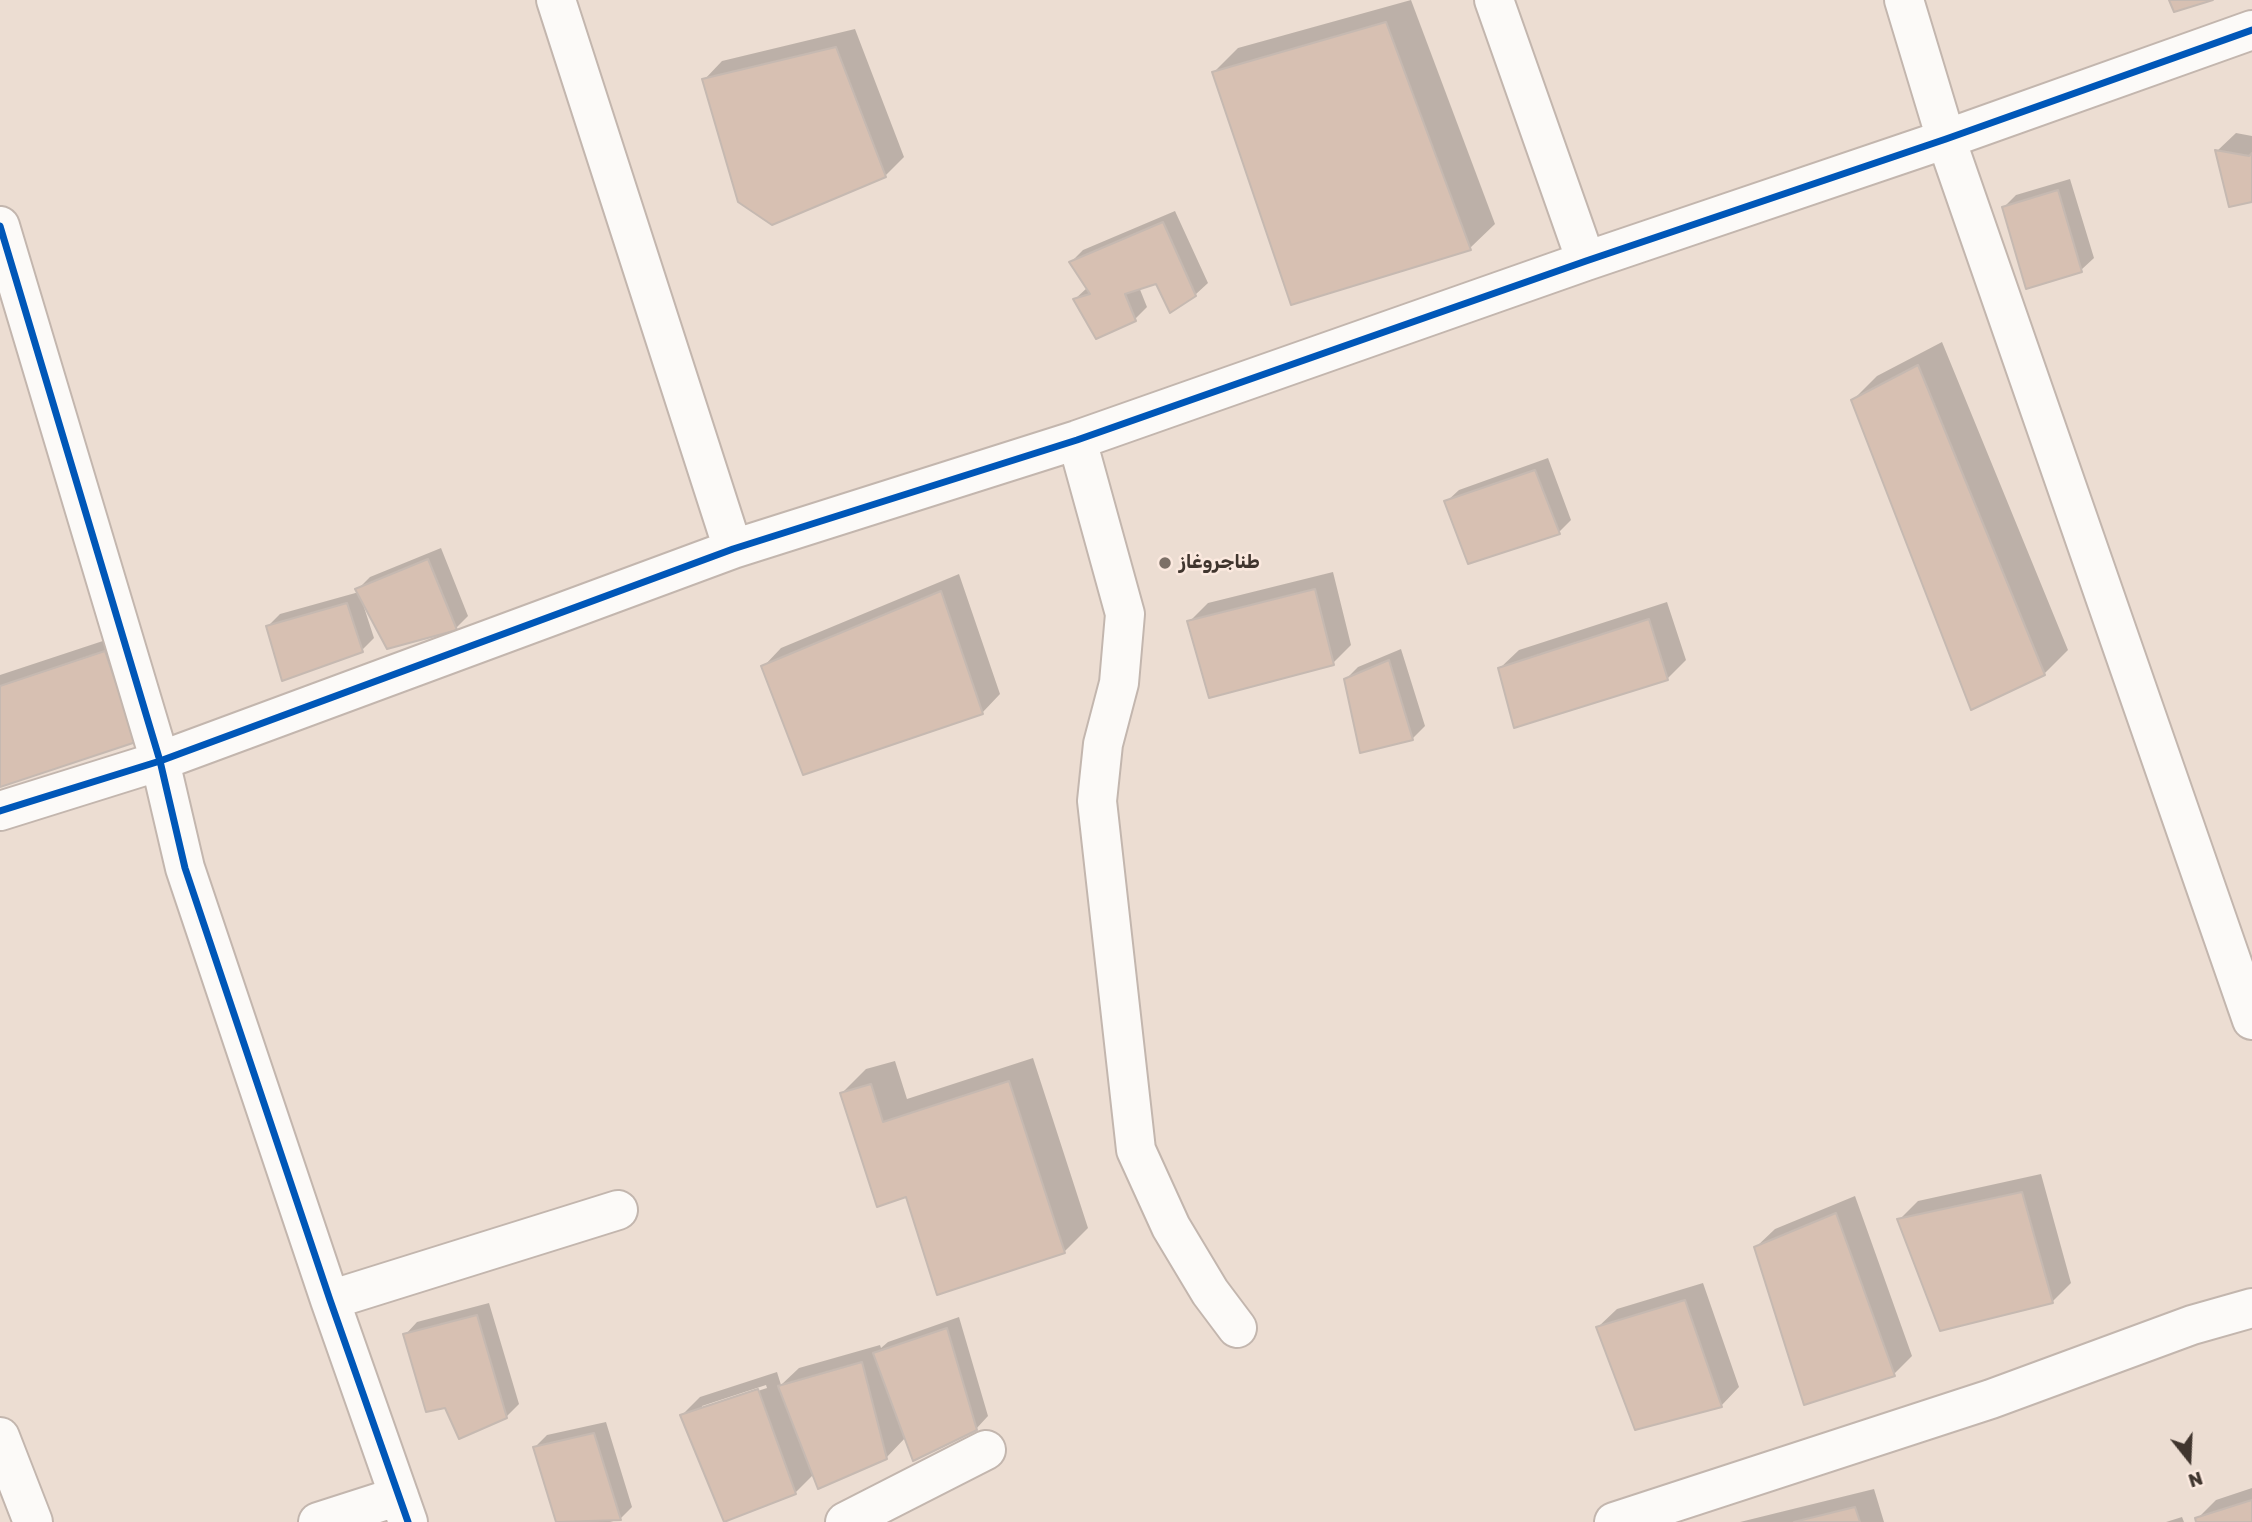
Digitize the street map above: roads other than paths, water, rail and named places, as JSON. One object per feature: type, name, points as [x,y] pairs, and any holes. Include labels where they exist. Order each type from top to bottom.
[{"type":"street","points":[[556,0],[733,549]]},
{"type":"street","points":[[1494,0],[1586,261]]},
{"type":"street","points":[[1904,0],[1946,139],[2239,943],[2252,1020]]},
{"type":"street","points":[[0,811],[160,761],[733,549],[1077,440],[1586,261],[1946,139],[2252,30]]},
{"type":"street","points":[[1,233],[160,761],[185,868],[330,1300],[404,1509],[318,1522]]},
{"type":"street","points":[[1077,440],[1125,614],[1119,683],[1103,744],[1097,801],[1136,1150],[1171,1227],[1210,1292],[1237,1328]]},
{"type":"street","points":[[330,1300],[618,1210]]},
{"type":"street","points":[[1614,1522],[1992,1399],[2192,1325],[2252,1308]]},
{"type":"street","points":[[0,1437],[33,1522]]},
{"type":"street","points":[[845,1522],[986,1450]]},
{"type":"place","name":"طناجروغاز","points":[[1165,563]]}]
